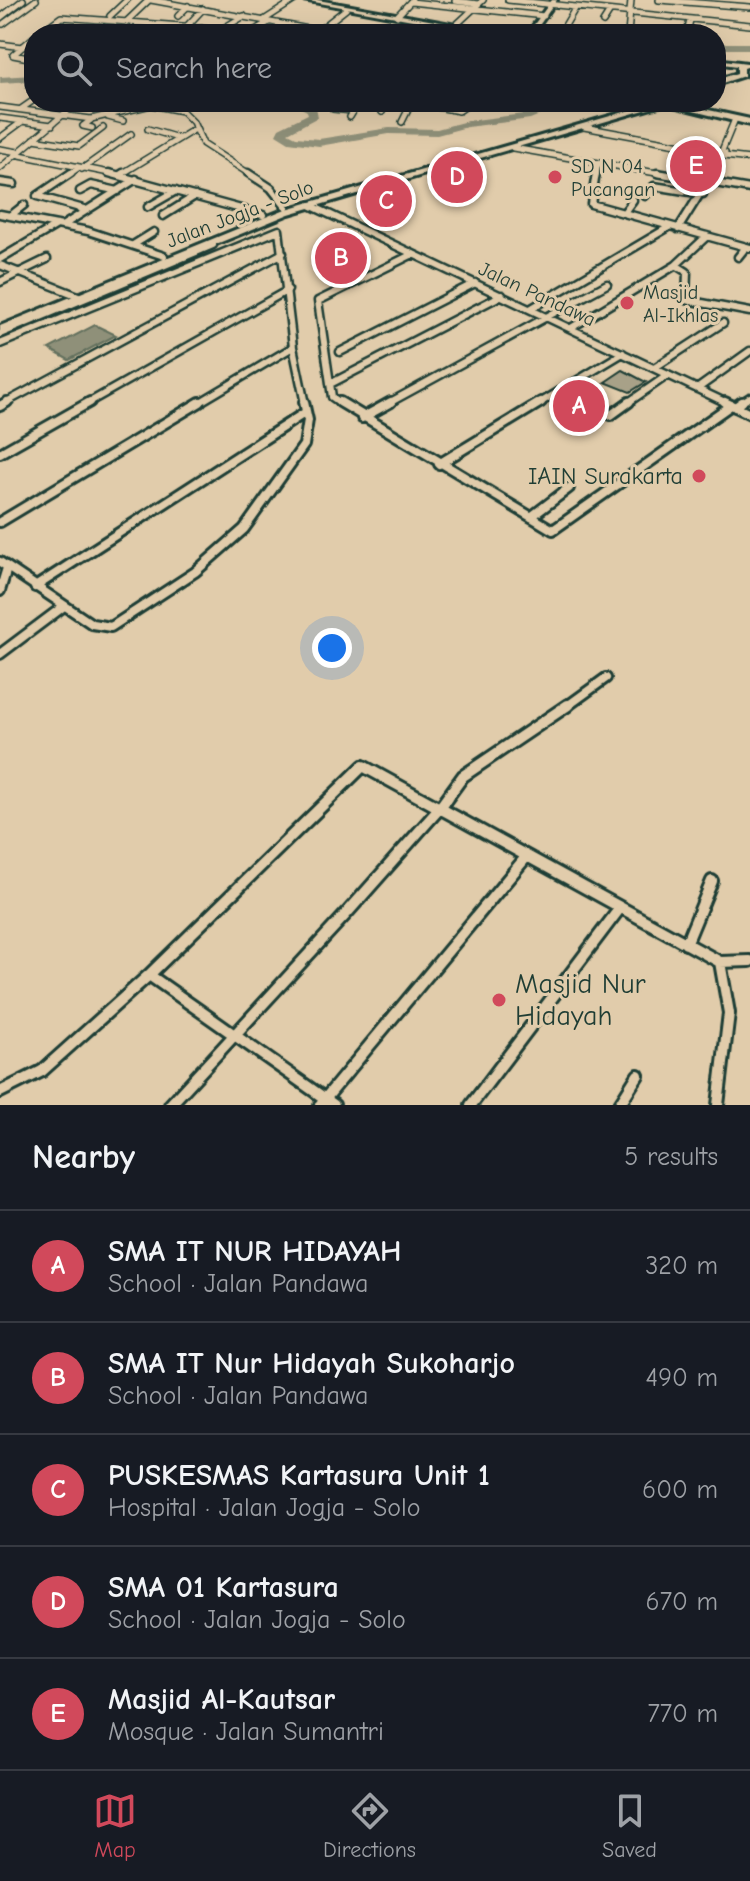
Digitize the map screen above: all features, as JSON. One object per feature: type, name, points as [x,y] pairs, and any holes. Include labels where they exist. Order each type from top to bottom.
[{"type":"main road","points":[[294,0],[425,24]]},
{"type":"main road","points":[[306,0],[443,24]]},
{"type":"main road","points":[[726,65],[747,70]]},
{"type":"main road","points":[[726,80],[747,70]]},
{"type":"main road","name":"Jalan Jogja - Solo","points":[[0,332],[164,256],[264,217],[625,112]]},
{"type":"main road","name":"Jalan Jogja - Solo","points":[[0,323],[77,295],[286,207],[513,148],[628,112]]},
{"type":"main road","points":[[696,112],[750,122]]},
{"type":"street","points":[[0,18],[23,0]]},
{"type":"street","points":[[3,24],[36,0]]},
{"type":"street","points":[[110,16],[127,0]]},
{"type":"street","points":[[126,22],[150,0],[284,24]]},
{"type":"street","points":[[262,24],[294,0]]},
{"type":"street","points":[[508,0],[553,2],[750,25]]},
{"type":"street","points":[[628,24],[631,0]]},
{"type":"street","points":[[659,0],[750,7]]},
{"type":"street","points":[[397,16],[412,1],[544,16]]},
{"type":"street","points":[[455,1],[481,2]]},
{"type":"street","points":[[457,24],[481,2]]},
{"type":"street","points":[[538,24],[553,2]]},
{"type":"street","points":[[688,24],[691,2]]},
{"type":"street","points":[[178,16],[188,6]]},
{"type":"street","points":[[566,24],[576,7]]},
{"type":"street","points":[[189,24],[203,9]]},
{"type":"street","points":[[327,24],[346,9]]},
{"type":"street","points":[[603,22],[610,11]]},
{"type":"street","points":[[718,15],[718,22]]},
{"type":"street","points":[[232,24],[244,16]]},
{"type":"street","points":[[51,24],[60,17],[148,24]]},
{"type":"street","points":[[731,32],[737,24]]},
{"type":"street","points":[[0,44],[23,47]]},
{"type":"street","points":[[23,47],[13,56],[24,58]]},
{"type":"street","points":[[0,107],[24,110]]},
{"type":"street","points":[[39,112],[91,119],[128,112]]},
{"type":"street","points":[[0,168],[67,112]]},
{"type":"street","points":[[183,112],[193,121],[203,144],[271,188],[286,207]]},
{"type":"street","points":[[406,112],[402,120],[413,119]]},
{"type":"street","points":[[107,117],[123,121]]},
{"type":"street","points":[[0,118],[52,125]]},
{"type":"street","points":[[91,119],[83,126],[92,128]]},
{"type":"street","points":[[678,229],[710,182],[724,154],[735,119]]},
{"type":"street","points":[[0,138],[23,121]]},
{"type":"street","points":[[584,127],[750,159]]},
{"type":"street","points":[[34,139],[78,147],[103,128]]},
{"type":"street","points":[[148,129],[178,138]]},
{"type":"street","points":[[120,175],[195,129]]},
{"type":"street","points":[[87,210],[36,196],[131,134]]},
{"type":"street","points":[[513,148],[750,189]]},
{"type":"street","points":[[0,149],[136,179],[264,217]]},
{"type":"street","points":[[598,163],[590,203],[748,248]]},
{"type":"street","points":[[0,262],[136,179]]},
{"type":"street","points":[[0,182],[14,184]]},
{"type":"street","points":[[80,191],[90,185],[118,191]]},
{"type":"street","points":[[645,196],[653,186],[703,194]]},
{"type":"street","points":[[176,191],[148,207],[160,213],[195,196]]},
{"type":"street","points":[[625,211],[633,200]]},
{"type":"street","points":[[10,216],[24,205]]},
{"type":"street","name":"Jalan Pandawa","points":[[310,205],[750,414]]},
{"type":"street","points":[[0,214],[60,225],[164,256]]},
{"type":"street","points":[[0,332],[220,242],[264,217]]},
{"type":"street","points":[[530,309],[669,227]]},
{"type":"street","points":[[0,344],[277,230],[280,231],[293,347],[306,412],[304,445],[248,524],[195,572],[111,627],[97,627],[4,565],[0,591]]},
{"type":"street","points":[[133,245],[154,232]]},
{"type":"street","points":[[571,328],[676,265],[707,236]]},
{"type":"street","points":[[738,257],[748,248]]},
{"type":"street","points":[[0,406],[283,253]]},
{"type":"street","points":[[413,254],[318,301],[333,399],[553,530],[750,397]]},
{"type":"street","points":[[0,282],[47,259]]},
{"type":"street","points":[[0,262],[77,295]]},
{"type":"street","points":[[676,265],[687,272],[686,300],[750,312]]},
{"type":"street","points":[[340,352],[475,283]]},
{"type":"street","points":[[362,418],[607,284]]},
{"type":"street","points":[[0,453],[288,290]]},
{"type":"street","points":[[330,384],[502,295]]},
{"type":"street","points":[[654,368],[723,323]]},
{"type":"street","points":[[0,522],[293,347]]},
{"type":"street","points":[[697,389],[750,351]]},
{"type":"street","points":[[439,464],[623,353]]},
{"type":"street","points":[[611,415],[668,375]]},
{"type":"street","points":[[35,587],[306,412]]},
{"type":"street","points":[[0,440],[10,447]]},
{"type":"street","points":[[531,517],[569,488]]},
{"type":"street","points":[[0,654],[64,606]]},
{"type":"street","points":[[170,1105],[439,809],[463,776],[490,761],[606,678]]},
{"type":"street","points":[[0,1092],[42,1071],[149,975],[363,766],[720,962],[750,961]]},
{"type":"street","points":[[149,975],[236,1034],[327,1103],[527,856]]},
{"type":"street","points":[[686,944],[712,881]]},
{"type":"street","points":[[471,1105],[620,908]]},
{"type":"street","points":[[718,1105],[725,1058],[727,1006],[726,981],[720,962]]},
{"type":"street","points":[[619,1105],[638,1075]]},
{"type":"shaded area","points":[[95,325],[116,335],[69,360],[49,349]]},
{"type":"building","points":[[623,370],[646,382],[630,392],[605,382]]},
{"type":"waterway","points":[[726,46],[750,46]]},
{"type":"waterway","points":[[0,80],[24,79]]},
{"type":"waterway","points":[[313,112],[314,115],[283,130],[282,134],[293,140],[319,143],[389,131],[445,131],[467,124],[526,117],[539,112]]},
{"type":"place","name":"Masjid Al-Kautsar","points":[[696,166]]},
{"type":"place","name":"SMA 01 Kartasura","points":[[457,177]]},
{"type":"place","name":"SD N 04 Pucangan","points":[[555,177]]},
{"type":"place","name":"PUSKESMAS Kartasura Unit 1","points":[[386,201]]},
{"type":"place","name":"SMA IT Nur Hidayah Sukoharjo","points":[[341,258]]},
{"type":"place","name":"Masjid Al-Ikhlas","points":[[627,303]]},
{"type":"place","name":"SMA IT NUR HIDAYAH","points":[[579,406]]},
{"type":"place","name":"IAIN Surakarta","points":[[699,476]]},
{"type":"place","name":"Masjid Nur Hidayah","points":[[499,1000]]}]
